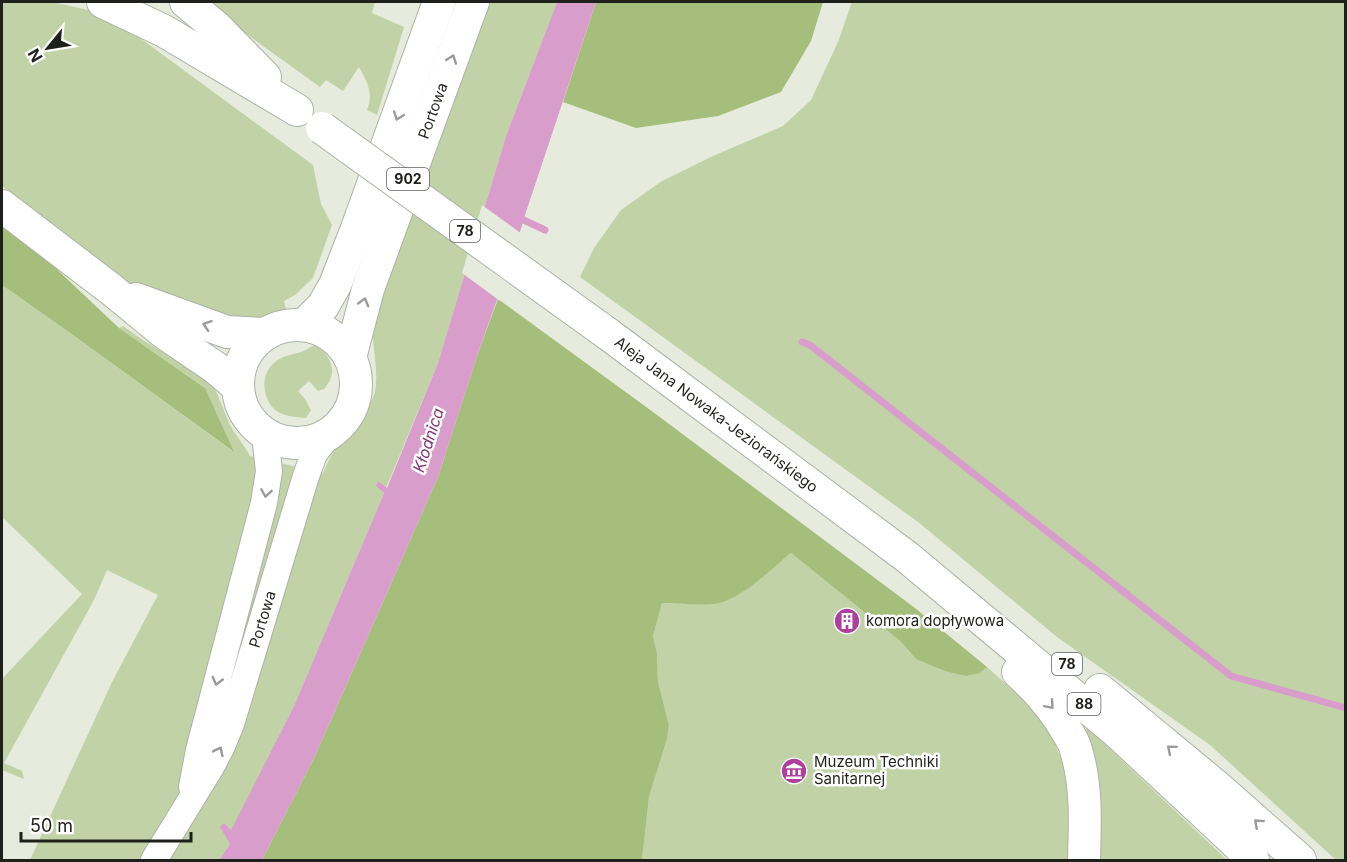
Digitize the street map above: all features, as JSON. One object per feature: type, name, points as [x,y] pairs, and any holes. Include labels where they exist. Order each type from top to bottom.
[{"type":"main road","points":[[104,2],[164,31],[310,119]]},
{"type":"main road","name":"Aleja Jana Nowaka-Jeziorańskiego","points":[[153,2],[310,119],[608,334],[907,557],[1117,732],[1253,861]]},
{"type":"main road","points":[[186,2],[216,27],[310,119]]},
{"type":"main road","name":"Portowa","points":[[304,325],[322,306],[335,285],[439,2]]},
{"type":"main road","name":"Portowa","points":[[350,358],[368,289],[474,2]]},
{"type":"main road","points":[[2,206],[163,332],[216,368],[237,386]]},
{"type":"main road","points":[[112,290],[227,332],[264,334]]},
{"type":"main road","points":[[329,434],[309,442],[286,443],[266,435],[251,422],[241,405],[237,386],[240,366],[249,348],[264,334],[290,325],[304,325],[323,331],[339,342],[350,358]]},
{"type":"main road","name":"902","points":[[329,434],[349,413],[355,395],[356,376],[350,358]]},
{"type":"main road","name":"78","points":[[907,557],[998,654],[1029,681],[1058,714],[1076,747],[1083,778],[1084,861]]},
{"type":"main road","name":"78","points":[[907,557],[950,575],[1125,709],[1300,861]]},
{"type":"street","name":"Portowa","points":[[154,861],[211,767],[231,724],[306,476],[315,454],[329,434]]},
{"type":"street","name":"Portowa","points":[[189,802],[199,750],[264,503],[269,471],[266,435]]},
{"type":"green space","points":[[2,2],[52,2],[93,11],[129,30],[313,165],[321,204],[332,225],[313,278],[295,295],[284,301],[286,309],[241,326],[124,283],[2,186]]},
{"type":"green space","points":[[203,2],[375,2],[372,13],[404,27],[377,115],[367,110],[370,93],[359,67],[343,91],[326,80],[320,87]]},
{"type":"green space","points":[[485,2],[557,2],[506,136],[438,363],[386,488],[378,481],[376,486],[384,493],[294,706],[231,831],[230,844],[219,860],[30,860],[112,682],[158,595],[107,570],[94,600],[4,763],[22,771],[24,779],[2,770],[2,679],[82,594],[2,517],[2,285],[232,451],[204,387],[119,328],[123,326],[211,382],[229,423],[250,456],[323,473],[338,444],[366,409],[374,395],[376,370],[373,329],[376,315]]},
{"type":"green space","points":[[596,2],[823,2],[811,41],[781,92],[718,116],[636,128],[563,102]]},
{"type":"green space","points":[[852,2],[1345,2],[1345,860],[1336,860],[1210,745],[1057,637],[918,522],[580,277],[594,248],[621,210],[662,181],[783,126],[811,100],[838,42]]},
{"type":"green space","points":[[2,225],[48,261],[119,328],[205,388],[234,452],[2,285]]},
{"type":"green space","points":[[498,299],[915,608],[987,667],[980,673],[966,676],[945,671],[916,659],[900,641],[791,553],[754,584],[723,602],[701,605],[662,603],[653,636],[657,653],[658,682],[669,725],[667,739],[649,797],[642,860],[262,860],[315,756],[438,477]]},
{"type":"green space","points":[[318,344],[332,366],[329,383],[324,389],[318,391],[309,381],[298,391],[311,410],[306,418],[288,416],[278,412],[266,395],[264,388],[266,373],[281,358]]},
{"type":"green space","points":[[791,553],[900,641],[916,659],[980,673],[987,667],[1027,703],[1048,726],[1067,774],[1073,827],[1071,860],[642,860],[649,797],[667,739],[669,725],[658,682],[657,653],[653,636],[662,603],[701,605],[723,602],[754,584]]},
{"type":"green space","points":[[1084,729],[1089,729],[1227,860],[1094,860]]},
{"type":"water","name":"Kłodnica","points":[[557,2],[596,2],[438,477],[315,756],[262,860],[219,860],[230,844],[220,827],[224,823],[231,830],[294,706],[384,493],[376,486],[378,481],[387,488],[438,363],[506,136]]},
{"type":"pier","points":[[482,205],[522,234],[500,301],[462,273]]},
{"type":"waterway","points":[[515,216],[545,230]]},
{"type":"waterway","points":[[802,342],[810,345],[1231,676],[1346,708]]},
{"type":"place","name":"komora dopływowa","points":[[847,621]]},
{"type":"place","name":"Muzeum Techniki Sanitarnej","points":[[794,771]]}]
